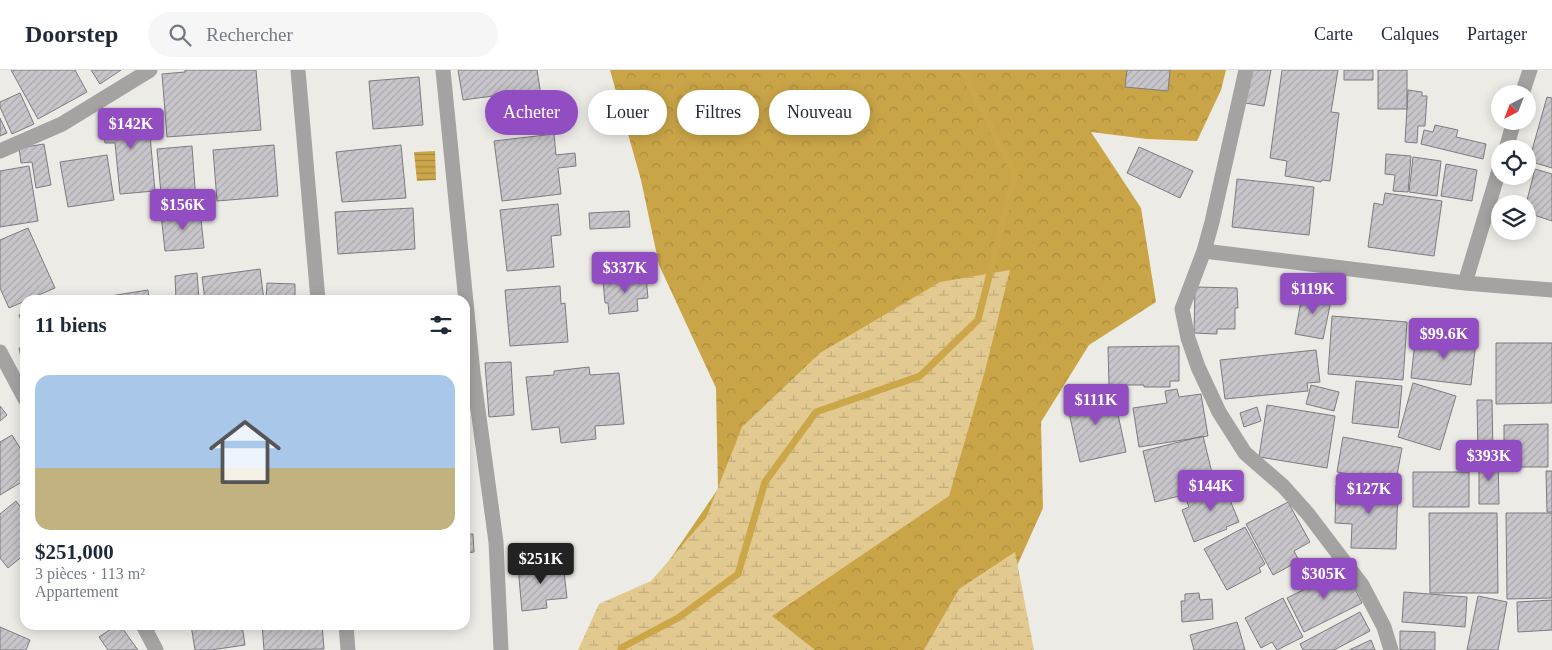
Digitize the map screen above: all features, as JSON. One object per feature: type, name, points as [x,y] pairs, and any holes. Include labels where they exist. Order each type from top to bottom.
[{"type":"street","points":[[0,151],[62,124],[150,70]]},
{"type":"street","points":[[298,70],[318,295]]},
{"type":"street","points":[[443,70],[465,295]]},
{"type":"street","points":[[1246,70],[1212,222],[1204,251],[1182,309],[1188,338],[1198,367],[1219,412],[1246,453],[1283,486],[1308,514],[1362,585],[1384,627],[1391,650]]},
{"type":"street","points":[[1525,85],[1530,70]]},
{"type":"street","points":[[1465,283],[1495,185]]},
{"type":"street","points":[[1204,251],[1465,283],[1552,290]]},
{"type":"street","points":[[470,343],[496,542],[501,650]]},
{"type":"street","points":[[0,352],[20,390]]},
{"type":"street","points":[[146,630],[156,650]]},
{"type":"street","points":[[346,630],[348,650]]},
{"type":"green space","points":[[610,70],[1226,70],[1221,90],[1197,141],[1147,139],[1091,132],[1141,208],[1156,302],[1089,345],[1041,422],[1043,508],[979,650],[641,650],[643,599],[718,489],[716,388],[659,265],[641,180],[628,135],[667,135],[667,90],[616,90]]},
{"type":"green space","points":[[1010,270],[985,371],[949,496],[772,616],[815,650],[578,650],[599,604],[651,581],[706,518],[742,427],[820,353],[940,282]]},
{"type":"green space","points":[[1015,552],[1034,650],[924,650],[959,589]]},
{"type":"shaded area","points":[[435,151],[436,180],[417,181],[414,152]]},
{"type":"building","points":[[11,70],[75,70],[87,92],[38,119]]},
{"type":"building","points":[[91,70],[121,70],[100,84]]},
{"type":"building","points":[[185,70],[256,70],[261,130],[167,137],[162,74],[185,72]]},
{"type":"building","points":[[458,70],[537,70],[540,90],[485,90],[485,97],[463,100]]},
{"type":"building","points":[[1127,70],[1170,70],[1168,91],[1125,87]]},
{"type":"building","points":[[1251,70],[1271,70],[1264,106],[1245,103]]},
{"type":"building","points":[[1282,70],[1338,70],[1331,112],[1339,113],[1330,181],[1322,180],[1321,182],[1285,176],[1287,161],[1270,158]]},
{"type":"building","points":[[1344,70],[1373,70],[1373,80],[1344,80]]},
{"type":"building","points":[[1378,70],[1407,70],[1407,109],[1378,109]]},
{"type":"building","points":[[419,77],[423,125],[373,129],[369,81]]},
{"type":"building","points":[[1408,90],[1422,92],[1422,96],[1427,96],[1425,126],[1418,126],[1417,143],[1405,142]]},
{"type":"building","points":[[20,93],[34,124],[12,134],[0,107],[0,102]]},
{"type":"building","points":[[1547,97],[1552,98],[1552,168],[1536,163],[1535,140]]},
{"type":"building","points":[[125,112],[125,115],[148,113],[155,191],[120,194],[115,143],[105,143],[102,113]]},
{"type":"building","points":[[0,118],[7,133],[0,136]]},
{"type":"building","points":[[1435,125],[1458,130],[1456,137],[1486,144],[1483,159],[1421,144],[1424,130],[1433,132]]},
{"type":"building","points":[[554,135],[556,155],[575,153],[576,166],[558,168],[561,194],[502,201],[494,141]]},
{"type":"building","points":[[44,144],[51,185],[36,188],[32,162],[21,163],[19,148]]},
{"type":"building","points":[[274,145],[278,196],[217,201],[213,150]]},
{"type":"building","points":[[401,145],[406,198],[342,202],[336,152]]},
{"type":"building","points":[[192,146],[196,202],[162,205],[157,149]]},
{"type":"building","points":[[1139,147],[1193,171],[1180,198],[1127,173]]},
{"type":"building","points":[[1386,154],[1411,156],[1408,192],[1393,191],[1395,175],[1385,174]]},
{"type":"building","points":[[107,155],[114,200],[68,207],[60,162]]},
{"type":"building","points":[[1413,157],[1441,161],[1437,196],[1409,192]]},
{"type":"building","points":[[1446,164],[1477,170],[1472,201],[1441,196]]},
{"type":"building","points":[[29,166],[38,221],[0,227],[0,171]]},
{"type":"building","points":[[1536,169],[1552,174],[1552,221],[1536,216],[1536,195],[1528,195],[1531,185],[1536,185]]},
{"type":"building","points":[[1237,179],[1314,187],[1309,235],[1232,227]]},
{"type":"building","points":[[1385,193],[1442,201],[1434,256],[1368,247],[1374,203],[1383,205]]},
{"type":"building","points":[[558,204],[561,235],[551,236],[554,267],[507,271],[500,210]]},
{"type":"building","points":[[413,208],[415,249],[338,254],[335,212]]},
{"type":"building","points":[[200,210],[204,248],[165,251],[161,214]]},
{"type":"building","points":[[629,211],[630,227],[590,229],[589,213]]},
{"type":"building","points":[[28,228],[55,288],[39,295],[20,295],[20,303],[9,308],[0,288],[0,240]]},
{"type":"building","points":[[260,269],[263,295],[204,295],[202,277]]},
{"type":"building","points":[[197,273],[199,295],[176,295],[175,276]]},
{"type":"building","points":[[646,277],[648,298],[637,299],[638,311],[609,314],[608,303],[605,303],[603,281]]},
{"type":"building","points":[[267,283],[295,284],[295,295],[266,295]]},
{"type":"building","points":[[560,286],[561,304],[565,303],[568,342],[510,346],[505,290]]},
{"type":"building","points":[[1195,287],[1237,288],[1238,308],[1235,308],[1235,329],[1217,329],[1217,334],[1194,333]]},
{"type":"building","points":[[148,290],[148,295],[117,295]]},
{"type":"building","points":[[1303,290],[1332,296],[1323,339],[1295,334]]},
{"type":"building","points":[[1332,316],[1407,322],[1403,380],[1328,374]]},
{"type":"building","points":[[1430,335],[1476,341],[1471,385],[1411,378],[1415,342],[1429,343]]},
{"type":"building","points":[[1496,343],[1552,343],[1552,403],[1496,404]]},
{"type":"building","points":[[1179,346],[1179,381],[1170,381],[1170,387],[1109,385],[1108,347]]},
{"type":"building","points":[[1316,350],[1320,382],[1307,383],[1308,391],[1225,399],[1220,360]]},
{"type":"building","points":[[511,362],[514,415],[489,417],[485,363]]},
{"type":"building","points":[[589,367],[590,375],[619,373],[624,424],[595,426],[596,439],[561,443],[559,427],[532,430],[526,377],[554,375],[554,371]]},
{"type":"building","points":[[1356,381],[1402,386],[1398,428],[1352,423]]},
{"type":"building","points":[[1413,383],[1456,396],[1440,450],[1398,437]]},
{"type":"building","points":[[1311,385],[1339,392],[1334,411],[1306,404]]},
{"type":"building","points":[[1177,389],[1179,397],[1201,394],[1208,436],[1139,447],[1133,408],[1167,403],[1165,391]]},
{"type":"building","points":[[1113,391],[1126,452],[1080,462],[1065,395],[1077,393],[1078,398]]},
{"type":"building","points":[[1477,400],[1492,400],[1493,454],[1478,455]]},
{"type":"building","points":[[1267,405],[1335,416],[1327,468],[1259,457]]},
{"type":"building","points":[[0,406],[7,415],[0,421]]},
{"type":"building","points":[[1257,407],[1261,421],[1244,427],[1240,413]]},
{"type":"building","points":[[1548,424],[1548,467],[1504,467],[1504,425]]},
{"type":"building","points":[[12,435],[20,448],[20,483],[0,495],[0,442]]},
{"type":"building","points":[[1203,436],[1213,477],[1201,480],[1204,490],[1155,502],[1143,451]]},
{"type":"building","points":[[1343,437],[1402,448],[1396,480],[1360,473],[1359,476],[1337,472]]},
{"type":"building","points":[[1479,459],[1498,459],[1499,504],[1479,504]]},
{"type":"building","points":[[1546,471],[1552,471],[1552,512],[1547,512]]},
{"type":"building","points":[[1413,472],[1469,472],[1469,507],[1413,507]]},
{"type":"building","points":[[1231,481],[1237,497],[1230,500],[1239,522],[1226,527],[1227,529],[1194,542],[1182,510],[1189,507],[1186,499]]},
{"type":"building","points":[[1336,485],[1398,487],[1396,549],[1351,548],[1352,524],[1335,523]]},
{"type":"building","points":[[16,501],[20,506],[20,558],[8,568],[0,558],[0,514]]},
{"type":"building","points":[[1288,502],[1310,542],[1294,551],[1299,561],[1273,575],[1246,524]]},
{"type":"building","points":[[1429,513],[1497,513],[1498,593],[1430,593]]},
{"type":"building","points":[[1506,513],[1552,513],[1552,598],[1507,599]]},
{"type":"building","points":[[1245,527],[1265,564],[1259,568],[1261,572],[1227,590],[1204,549]]},
{"type":"building","points":[[470,534],[473,534],[474,552],[470,552]]},
{"type":"building","points":[[563,563],[567,598],[546,600],[547,608],[522,611],[518,567]]},
{"type":"building","points":[[1345,569],[1362,603],[1304,632],[1287,598]]},
{"type":"building","points":[[1404,592],[1467,597],[1465,627],[1402,622]]},
{"type":"building","points":[[1199,593],[1200,600],[1212,599],[1213,619],[1182,622],[1181,601],[1185,601],[1185,594]]},
{"type":"building","points":[[1478,596],[1507,602],[1498,650],[1467,650]]},
{"type":"building","points":[[1283,598],[1303,637],[1277,650],[1272,642],[1261,648],[1245,618]]},
{"type":"building","points":[[1552,600],[1552,630],[1518,632],[1517,602]]},
{"type":"building","points":[[1360,612],[1370,631],[1334,650],[1303,650],[1300,644]]},
{"type":"building","points":[[1237,622],[1245,650],[1194,650],[1190,635]]},
{"type":"building","points":[[0,627],[30,640],[26,650],[0,650]]},
{"type":"building","points":[[110,630],[124,630],[138,650],[108,650],[99,637]]},
{"type":"building","points":[[192,630],[243,630],[245,645],[211,650],[195,650]]},
{"type":"building","points":[[262,630],[322,630],[324,649],[264,650]]},
{"type":"building","points":[[1400,631],[1435,632],[1435,650],[1400,650]]},
{"type":"building","points":[[1371,640],[1375,650],[1349,650]]},
{"type":"waterway","points":[[621,650],[621,648],[678,618],[738,574],[765,482],[816,412],[920,376],[978,320],[1015,174],[962,70]]}]
